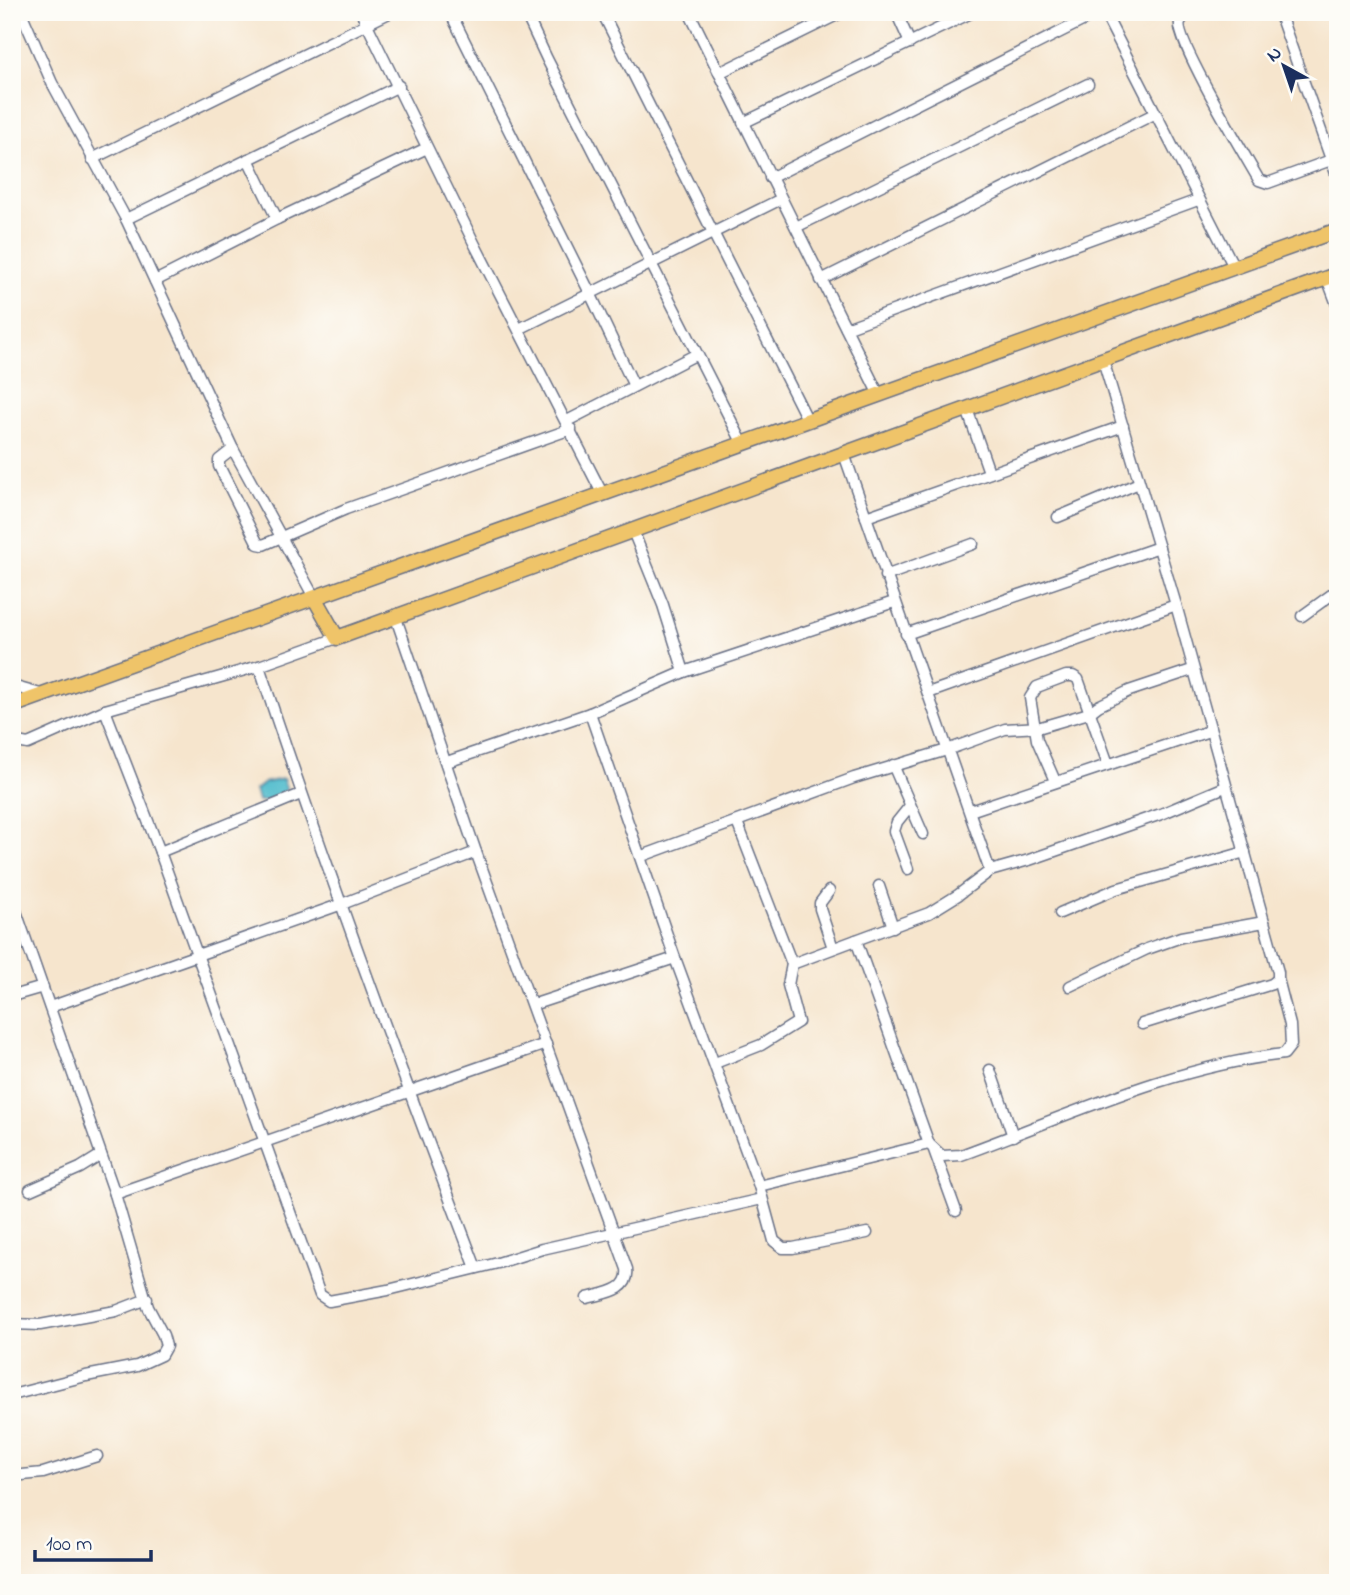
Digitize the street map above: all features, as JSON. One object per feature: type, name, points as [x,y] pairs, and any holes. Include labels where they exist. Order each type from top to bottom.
[{"type":"main road","points":[[12,706],[1338,230]]},
{"type":"main road","points":[[315,599],[337,638],[1333,276]]},
{"type":"street","points":[[21,12],[52,83],[126,219],[233,449],[315,599]]},
{"type":"street","points":[[362,12],[427,148],[603,495]]},
{"type":"street","points":[[92,159],[391,12]]},
{"type":"street","points":[[450,12],[634,386]]},
{"type":"street","points":[[525,12],[743,444]]},
{"type":"street","points":[[602,12],[808,421]]},
{"type":"street","points":[[689,12],[879,396]]},
{"type":"street","points":[[896,12],[910,43]]},
{"type":"street","points":[[743,123],[973,12]]},
{"type":"street","points":[[770,178],[1102,12],[1234,267]]},
{"type":"street","points":[[1193,12],[1180,22],[1186,43],[1207,90],[1259,180],[1268,183],[1331,160]]},
{"type":"street","points":[[1279,12],[1338,179]]},
{"type":"street","points":[[719,73],[835,14]]},
{"type":"street","points":[[796,227],[1088,84]]},
{"type":"street","points":[[126,219],[399,86]]},
{"type":"street","points":[[821,280],[1154,114]]},
{"type":"street","points":[[155,281],[277,219],[427,148]]},
{"type":"street","points":[[248,159],[277,219]]},
{"type":"street","points":[[519,329],[781,199]]},
{"type":"street","points":[[846,328],[1198,200]]},
{"type":"street","points":[[1333,276],[1338,307]]},
{"type":"street","points":[[233,449],[219,460],[219,466],[258,544],[263,545],[358,505],[569,425],[634,386],[697,354]]},
{"type":"street","points":[[931,1147],[942,1156],[961,1155],[1159,1080],[1251,1058],[1284,1054],[1291,1045],[1290,1025],[1245,852],[1103,360]]},
{"type":"street","points":[[967,410],[989,472]]},
{"type":"street","points":[[866,517],[1123,426]]},
{"type":"street","points":[[844,454],[990,871]]},
{"type":"street","points":[[1058,517],[1139,483]]},
{"type":"street","points":[[633,531],[663,606],[684,672]]},
{"type":"street","points":[[885,576],[973,544]]},
{"type":"street","points":[[906,634],[1158,547]]},
{"type":"street","points":[[1302,616],[1338,590]]},
{"type":"street","points":[[447,762],[590,713],[684,672],[894,602]]},
{"type":"street","points":[[928,693],[1175,605]]},
{"type":"street","points":[[396,618],[476,852],[627,1269],[627,1279],[618,1289],[587,1298]]},
{"type":"street","points":[[12,741],[28,744],[105,710],[259,666],[337,638]]},
{"type":"street","points":[[259,666],[302,794],[476,1268]]},
{"type":"street","points":[[642,856],[893,765],[947,750],[1004,729],[1060,723],[1089,713],[1129,691],[1192,670]]},
{"type":"street","points":[[1055,781],[1034,727],[1030,698],[1037,687],[1066,676],[1078,679],[1108,764]]},
{"type":"street","points":[[12,686],[44,695]]},
{"type":"street","points":[[105,710],[160,852],[323,1298],[328,1301],[344,1299],[519,1258],[542,1249],[762,1199]]},
{"type":"street","points":[[590,713],[759,1186],[775,1241],[783,1248],[793,1248],[867,1233]]},
{"type":"street","points":[[970,811],[1209,731]]},
{"type":"street","points":[[893,765],[923,835]]},
{"type":"street","points":[[792,964],[929,913],[990,871],[1161,814],[1225,787]]},
{"type":"street","points":[[160,852],[302,794]]},
{"type":"street","points":[[908,869],[894,831],[897,822],[909,807]]},
{"type":"street","points":[[715,1063],[761,1045],[798,1022],[788,985],[792,964],[737,822]]},
{"type":"street","points":[[50,1007],[342,904],[476,852]]},
{"type":"street","points":[[1059,912],[1116,890],[1245,852]]},
{"type":"street","points":[[879,886],[893,927]]},
{"type":"street","points":[[829,891],[820,903],[820,909],[834,948]]},
{"type":"street","points":[[12,900],[16,920],[43,987],[115,1194],[150,1313],[166,1341],[161,1355],[137,1366],[12,1395]]},
{"type":"street","points":[[1070,986],[1147,949],[1181,937],[1264,922]]},
{"type":"street","points":[[856,940],[957,1211]]},
{"type":"street","points":[[532,1004],[676,958]]},
{"type":"street","points":[[1142,1024],[1272,984],[1278,979]]},
{"type":"street","points":[[12,996],[43,987]]},
{"type":"street","points":[[115,1194],[546,1044]]},
{"type":"street","points":[[990,1070],[1013,1136]]},
{"type":"street","points":[[759,1186],[931,1147]]},
{"type":"street","points":[[30,1190],[80,1168],[101,1155]]},
{"type":"street","points":[[12,1324],[40,1325],[116,1311],[147,1299]]},
{"type":"street","points":[[12,1476],[43,1473],[97,1456]]},
{"type":"water","points":[[283,779],[287,790],[267,801],[258,801],[255,790],[264,783]]}]
